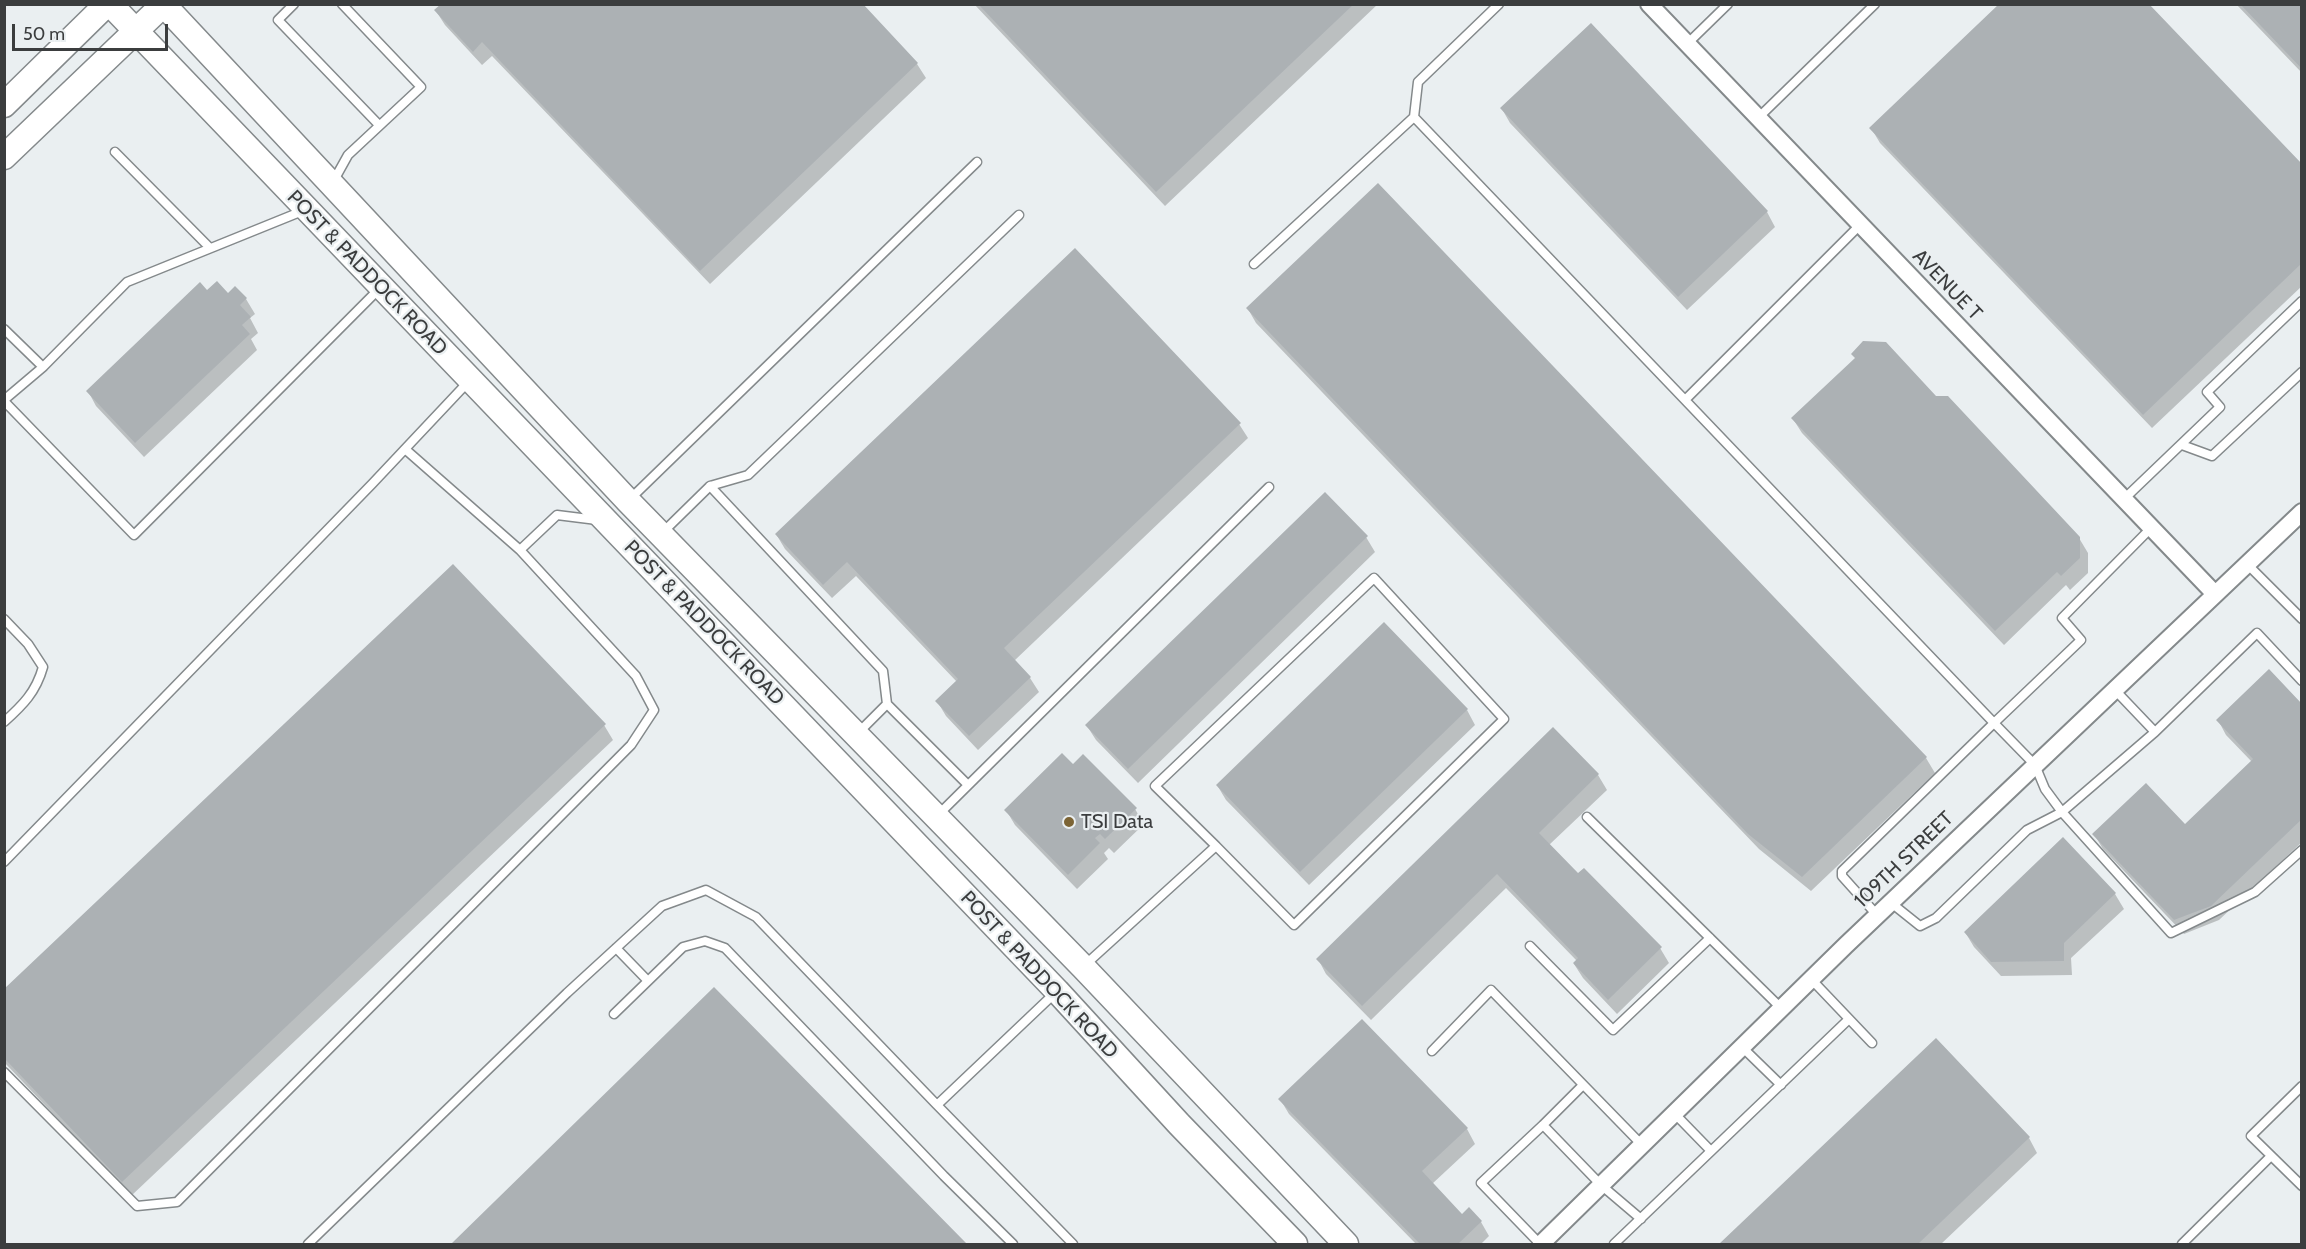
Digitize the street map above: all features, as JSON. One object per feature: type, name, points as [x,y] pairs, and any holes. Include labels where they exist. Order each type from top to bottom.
[{"type":"street","name":"POST & PADDOCK ROAD","points":[[109,4],[1057,991],[1179,1124],[1295,1245]]},
{"type":"street","points":[[4,105],[109,4]]},
{"type":"street","name":"AVENUE T","points":[[1649,4],[2215,594]]},
{"type":"street","name":"POST & PADDOCK ROAD","points":[[164,5],[628,501],[1083,967],[1346,1245]]},
{"type":"street","points":[[4,157],[164,5]]},
{"type":"street","points":[[307,210],[332,185]]},
{"type":"street","points":[[606,522],[628,501]]},
{"type":"street","name":"109TH STREET","points":[[1541,1245],[1890,902],[2301,512]]},
{"type":"street","points":[[1057,991],[1083,967]]},
{"type":"lane","points":[[294,4],[278,20],[379,125]]},
{"type":"lane","points":[[332,185],[348,155],[421,87],[342,4]]},
{"type":"lane","points":[[1254,264],[1414,117],[1418,82],[1499,4]]},
{"type":"lane","points":[[1687,44],[1728,4]]},
{"type":"lane","points":[[1758,118],[1875,4]]},
{"type":"lane","points":[[1414,117],[2035,765],[2045,789],[2062,812],[2171,933],[2255,892],[2301,850]]},
{"type":"lane","points":[[115,152],[210,248]]},
{"type":"lane","points":[[628,501],[977,162]]},
{"type":"lane","points":[[307,210],[127,282],[43,367],[4,400],[134,535],[381,286]]},
{"type":"lane","points":[[661,534],[710,486],[748,475],[1019,214]]},
{"type":"lane","points":[[1685,400],[1860,225]]},
{"type":"lane","points":[[2124,499],[2220,407],[2207,392],[2301,301]]},
{"type":"lane","points":[[4,329],[43,367]]},
{"type":"lane","points":[[2182,445],[2212,456],[2301,372]]},
{"type":"lane","points":[[4,862],[470,380]]},
{"type":"lane","points":[[4,1072],[137,1206],[177,1202],[631,745],[654,710],[636,676],[520,550],[405,449]]},
{"type":"lane","points":[[710,486],[883,671],[887,704],[968,785]]},
{"type":"lane","points":[[936,817],[1269,487]]},
{"type":"lane","points":[[520,550],[557,515],[606,522]]},
{"type":"lane","points":[[1877,915],[1842,876],[1842,871],[2081,640],[2062,618],[2151,528]]},
{"type":"lane","points":[[2247,564],[2301,619]]},
{"type":"lane","points":[[1374,578],[1504,719],[1294,925],[1216,846],[1155,786],[1374,578]]},
{"type":"lane","points":[[4,619],[28,644],[43,667],[38,685],[4,722]]},
{"type":"lane","points":[[1890,902],[1920,926],[1936,918],[2027,830],[2062,812],[2155,732],[2257,633],[2301,681]]},
{"type":"lane","points":[[2114,689],[2155,732]]},
{"type":"lane","points":[[856,735],[887,704]]},
{"type":"lane","points":[[1587,817],[1781,1008]]},
{"type":"lane","points":[[1083,967],[1216,846]]},
{"type":"lane","points":[[308,1245],[662,906],[706,890],[756,917],[1073,1245]]},
{"type":"lane","points":[[1530,946],[1613,1030],[1710,938]]},
{"type":"lane","points":[[614,1014],[683,947],[705,941],[725,948],[1013,1245]]},
{"type":"lane","points":[[616,948],[648,981]]},
{"type":"lane","points":[[1811,979],[1872,1043]]},
{"type":"lane","points":[[1432,1051],[1491,990],[1642,1145]]},
{"type":"lane","points":[[937,1106],[1057,991]]},
{"type":"lane","points":[[1614,1245],[1849,1019]]},
{"type":"lane","points":[[1742,1047],[1781,1085]]},
{"type":"lane","points":[[1541,1245],[1482,1183],[1583,1084]]},
{"type":"lane","points":[[2301,1086],[2251,1136],[2301,1186]]},
{"type":"lane","points":[[1674,1113],[1711,1151]]},
{"type":"lane","points":[[1543,1125],[1601,1185],[1641,1219]]},
{"type":"lane","points":[[2182,1245],[2271,1156]]},
{"type":"building","points":[[441,4],[863,4],[918,63],[700,271],[482,42],[473,52],[434,10]]},
{"type":"building","points":[[978,4],[1354,4],[1156,192]]},
{"type":"building","points":[[1999,4],[2149,4],[2302,164],[2302,263],[2143,415],[1869,128]]},
{"type":"building","points":[[2240,4],[2302,4],[2302,69]]},
{"type":"building","points":[[1591,23],[1768,211],[1678,297],[1500,108]]},
{"type":"building","points":[[1378,183],[1927,757],[1802,877],[1748,834],[1246,308]]},
{"type":"building","points":[[1075,248],[1241,423],[1004,648],[1031,677],[969,736],[935,701],[958,679],[847,562],[823,585],[775,534]]},
{"type":"building","points":[[217,281],[228,293],[235,286],[247,298],[240,305],[251,317],[242,325],[250,334],[135,443],[86,391],[200,282],[207,290]]},
{"type":"building","points":[[1863,341],[1886,342],[1936,396],[1948,396],[2080,537],[2080,558],[2061,576],[2057,572],[1995,631],[1791,418],[1855,358],[1851,354]]},
{"type":"building","points":[[1325,492],[1368,536],[1128,769],[1085,725]]},
{"type":"building","points":[[453,564],[606,724],[122,1182],[4,1058],[4,989]]},
{"type":"building","points":[[1384,622],[1468,709],[1300,872],[1216,785]]},
{"type":"building","points":[[2269,669],[2302,704],[2302,819],[2211,906],[2174,920],[2092,834],[2146,783],[2185,824],[2253,759],[2216,720]]},
{"type":"building","points":[[1553,727],[1599,774],[1539,833],[1578,873],[1584,868],[1662,947],[1608,1000],[1573,963],[1578,958],[1497,874],[1362,1006],[1316,959]]},
{"type":"building","name":"TSI Data","points":[[1062,753],[1073,764],[1083,754],[1137,808],[1105,839],[1100,834],[1095,838],[1100,843],[1068,875],[1004,810]]},
{"type":"building","points":[[2063,837],[2116,893],[2064,943],[2064,961],[1991,962],[1964,932]]},
{"type":"building","points":[[714,987],[967,1244],[451,1244]]},
{"type":"building","points":[[1362,1019],[1468,1128],[1422,1171],[1462,1214],[1469,1207],[1482,1221],[1458,1244],[1420,1244],[1278,1099]]},
{"type":"building","points":[[1936,1038],[2030,1137],[1918,1244],[1719,1244]]},
{"type":"place","name":"TSI Data","points":[[1069,822]]}]
